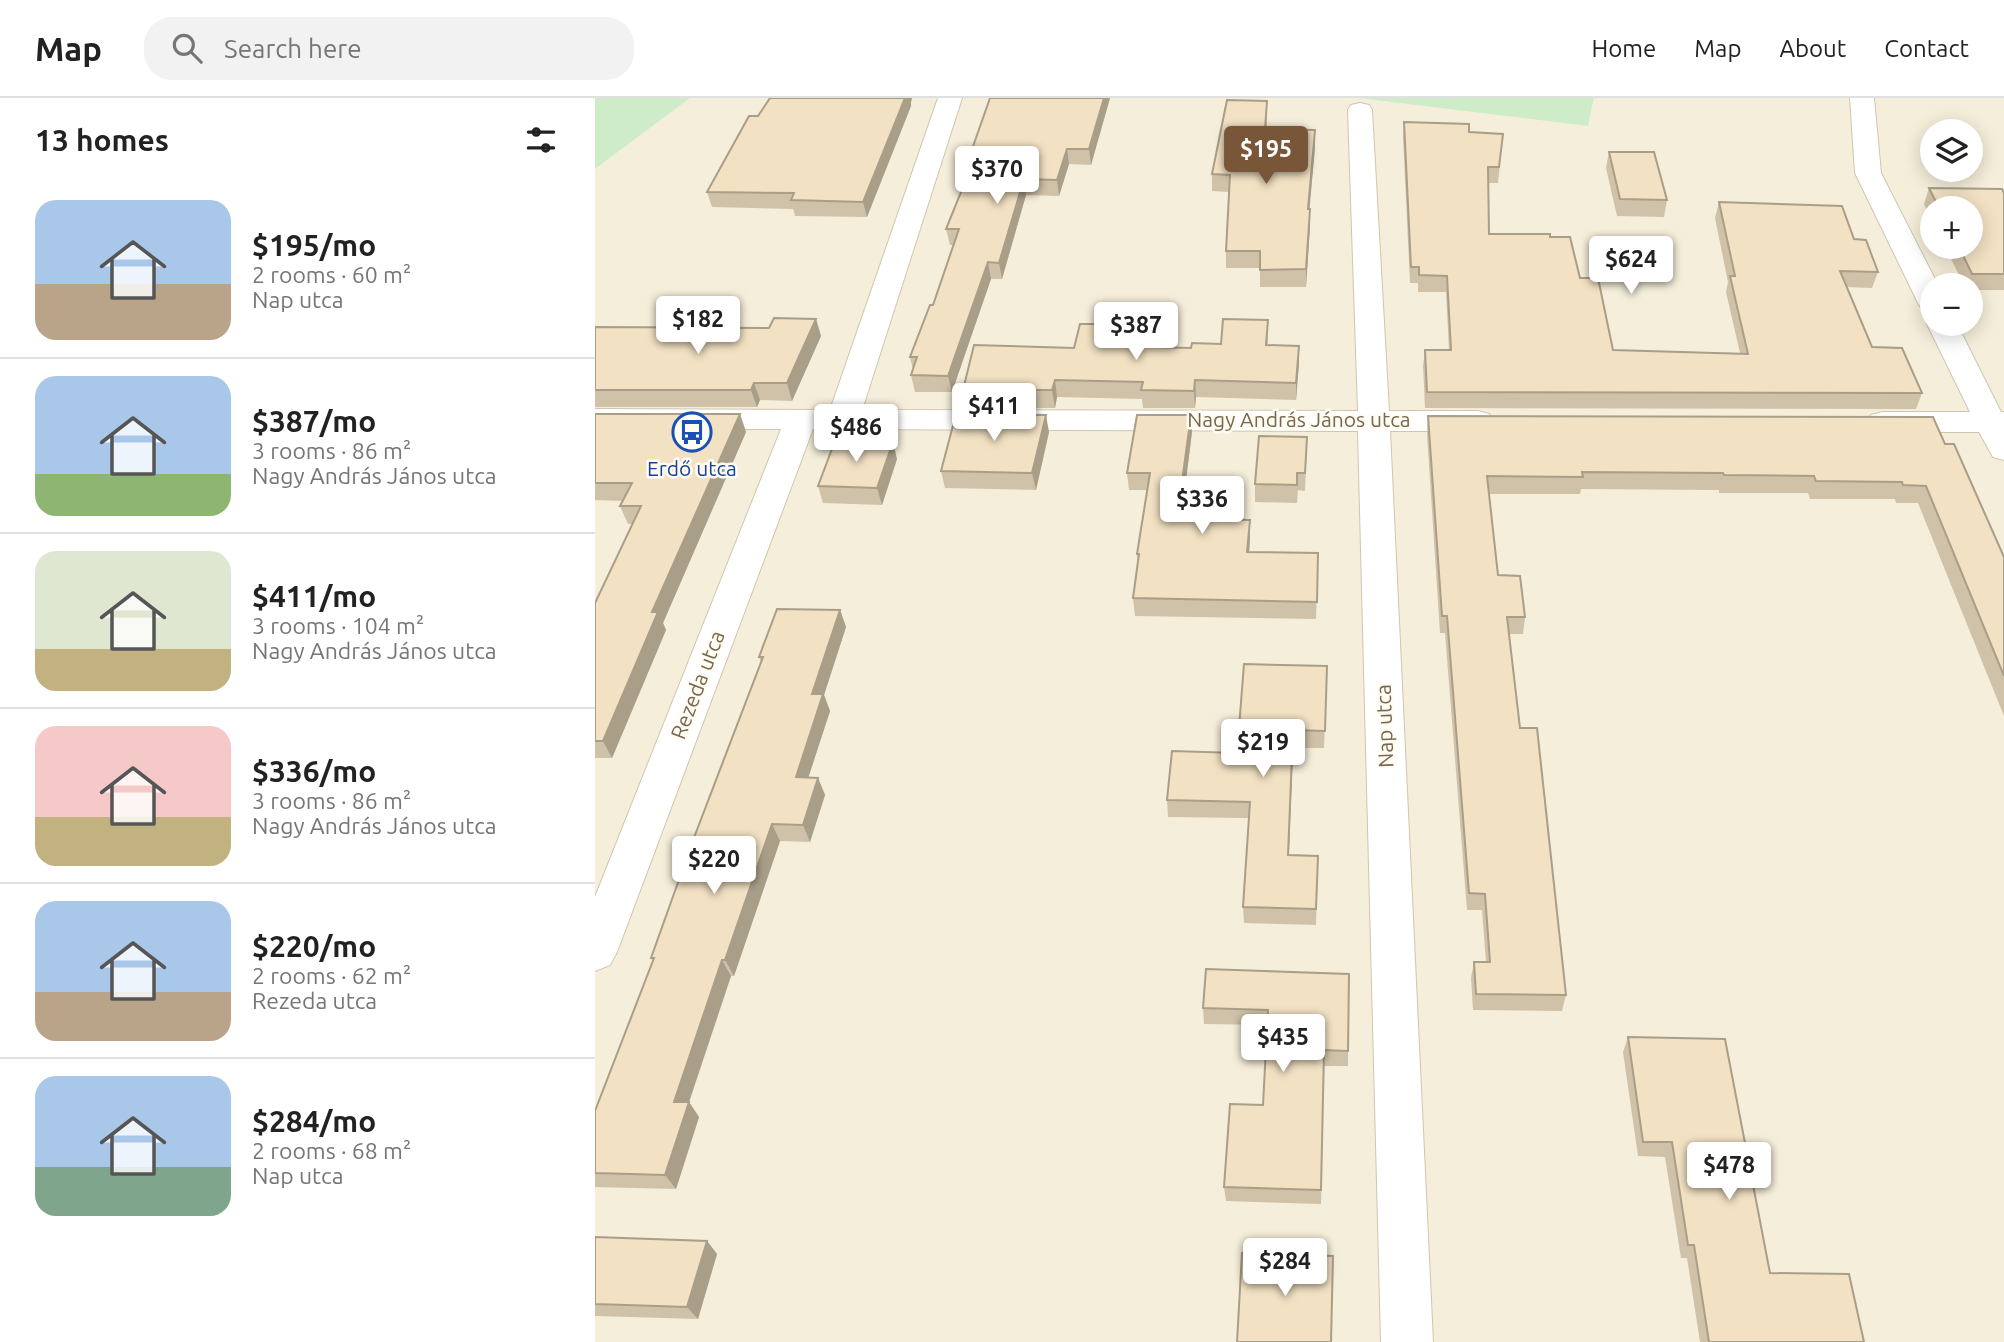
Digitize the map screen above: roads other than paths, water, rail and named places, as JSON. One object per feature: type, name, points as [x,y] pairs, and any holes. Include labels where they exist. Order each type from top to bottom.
[{"type":"street","points":[[843,419],[950,98]]},
{"type":"street","points":[[1862,98],[1868,173],[1920,279]]},
{"type":"street","name":"Nap utca","points":[[1360,110],[1374,421],[1407,1342]]},
{"type":"street","points":[[1948,336],[1999,431]]},
{"type":"street","name":"Rezeda utca","points":[[595,952],[801,418]]},
{"type":"street","name":"Nagy András János utca","points":[[595,419],[1500,421]]},
{"type":"street","points":[[1850,422],[1999,431]]},
{"type":"place","name":"Erdő utca","points":[[692,432]]}]
